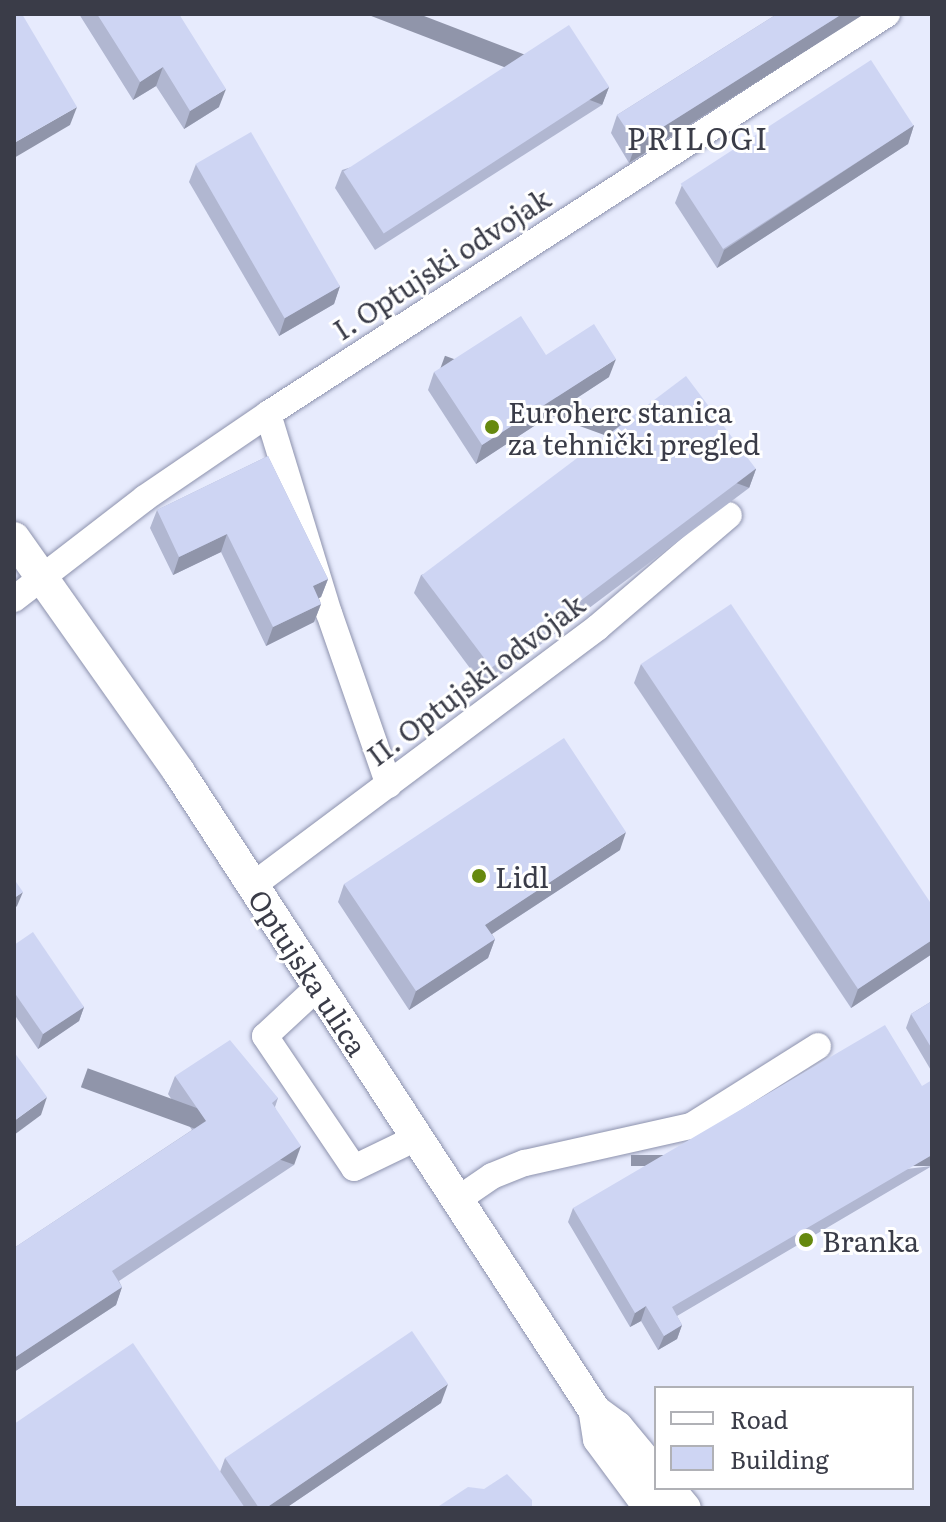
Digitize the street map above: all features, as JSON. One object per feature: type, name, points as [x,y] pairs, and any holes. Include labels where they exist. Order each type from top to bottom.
[{"type":"main road","name":"Optujska ulica","points":[[14,538],[41,581],[179,772],[595,1411],[617,1427],[654,1472]]},
{"type":"main road","name":"Optujska ulica","points":[[595,1411],[599,1439],[651,1502],[685,1508]]},
{"type":"street","name":"I. Optujski odvojak","points":[[14,599],[145,498],[268,414],[887,14]]},
{"type":"street","points":[[268,414],[329,613],[389,785]]},
{"type":"street","name":"II. Optujski odvojak","points":[[252,886],[598,627],[729,515]]},
{"type":"street","points":[[318,987],[265,1036],[354,1168],[416,1138]]},
{"type":"street","points":[[457,1200],[492,1176],[525,1163],[691,1126],[818,1046]]},
{"type":"building","points":[[14,14],[22,14],[77,107],[14,143]]},
{"type":"building","points":[[97,14],[179,14],[226,89],[190,111],[163,67],[140,82]]},
{"type":"building","points":[[777,14],[842,14],[636,144],[617,115]]},
{"type":"building","points":[[569,25],[609,87],[384,234],[343,172]]},
{"type":"building","points":[[871,60],[913,125],[723,249],[681,184]]},
{"type":"building","points":[[251,132],[340,286],[285,318],[196,164]]},
{"type":"building","name":"Euroherc stanica za tehnički pregled","points":[[521,316],[546,355],[594,324],[616,359],[482,445],[434,372]]},
{"type":"building","points":[[686,376],[756,469],[491,668],[422,575]]},
{"type":"building","points":[[268,456],[328,579],[313,586],[321,604],[273,627],[227,534],[179,557],[157,510]]},
{"type":"building","points":[[731,604],[932,905],[932,940],[858,989],[641,664]]},
{"type":"building","name":"Lidl","points":[[564,738],[626,832],[485,925],[495,939],[416,991],[344,884]]},
{"type":"building","points":[[14,879],[23,892],[14,898]]},
{"type":"building","points":[[33,932],[84,1007],[43,1034],[14,992],[14,945]]},
{"type":"building","points":[[932,1001],[932,1049],[911,1014]]},
{"type":"building","points":[[885,1025],[922,1086],[932,1080],[932,1155],[672,1307],[682,1325],[664,1336],[646,1306],[635,1313],[573,1208]]},
{"type":"building","points":[[230,1040],[278,1098],[272,1103],[301,1146],[112,1271],[122,1287],[14,1358],[14,1248],[206,1121],[175,1076]]},
{"type":"building","points":[[14,1052],[47,1097],[14,1121]]},
{"type":"building","points":[[412,1331],[448,1384],[266,1508],[259,1508],[225,1458]]},
{"type":"building","points":[[133,1343],[245,1508],[14,1508],[14,1424]]},
{"type":"building","points":[[507,1474],[532,1500],[532,1508],[436,1508],[468,1487],[484,1489]]},
{"type":"place","name":"Euroherc stanica za tehnički pregled","points":[[492,427]]},
{"type":"place","name":"Lidl","points":[[479,876]]},
{"type":"place","name":"Branka","points":[[806,1240]]},
{"type":"district","name":"PRILOGI","points":[[698,137]]}]
